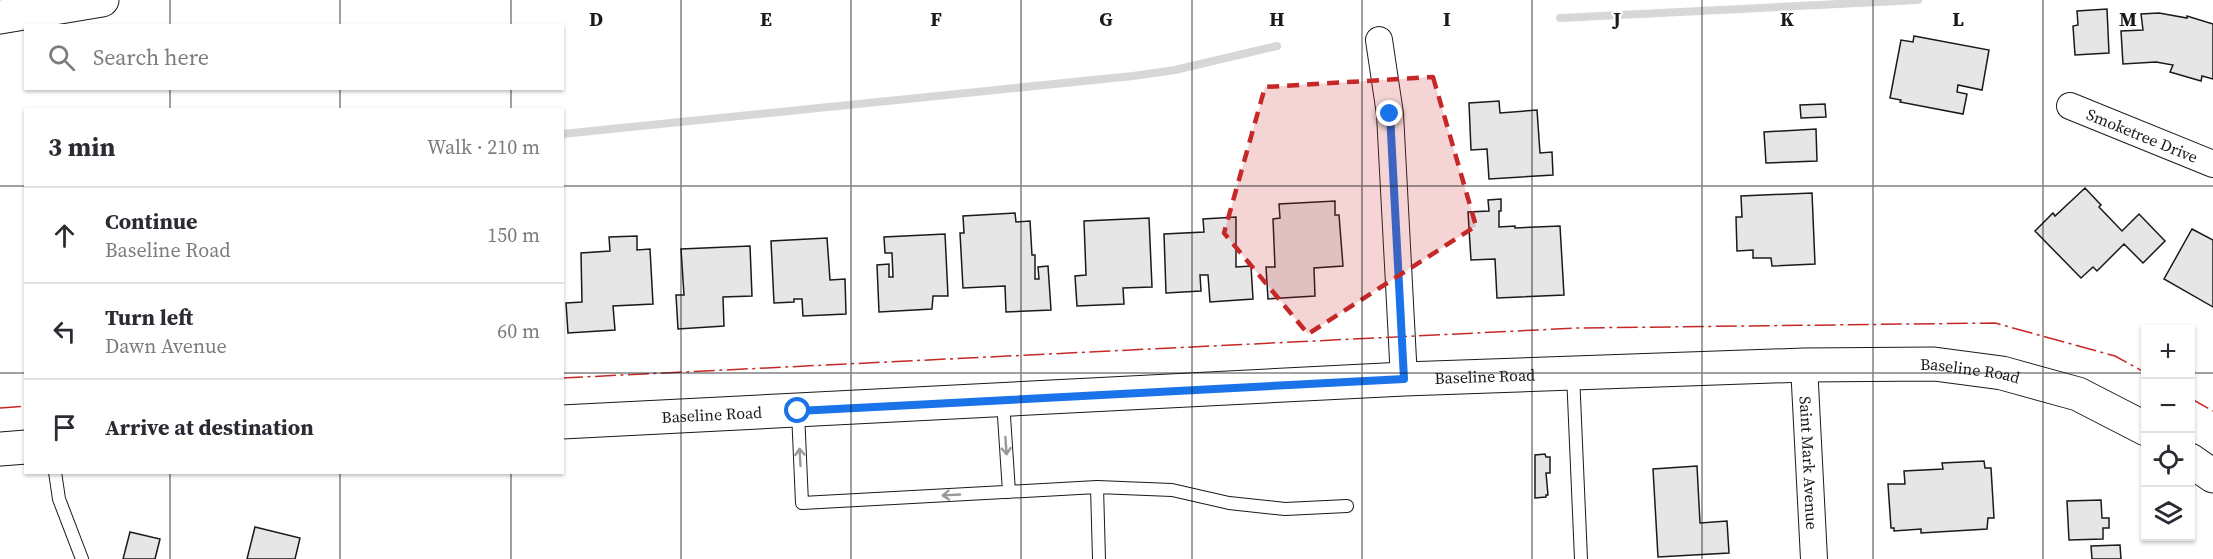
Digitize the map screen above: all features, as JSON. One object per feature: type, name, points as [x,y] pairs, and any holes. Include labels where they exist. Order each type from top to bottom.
[{"type":"main road","points":[[0,17],[102,0]]},
{"type":"main road","name":"Baseline Road","points":[[564,422],[1404,379],[1804,365],[1935,364],[2002,374],[2078,394],[2141,427]]},
{"type":"main road","points":[[0,449],[24,447]]},
{"type":"main road","points":[[2195,463],[2213,476]]},
{"type":"street","points":[[1379,40],[1390,114],[1404,379]]},
{"type":"street","name":"Smoketree Drive","points":[[2070,106],[2213,164]]},
{"type":"street","name":"Saint Mark Avenue","points":[[1804,365],[1814,559]]},
{"type":"lane","points":[[1573,372],[1581,559]]},
{"type":"lane","points":[[1003,400],[1009,492]]},
{"type":"lane","points":[[798,411],[802,503],[1097,487],[1172,490],[1229,503],[1285,509],[1347,506]]},
{"type":"lane","points":[[56,474],[59,499],[81,559]]},
{"type":"lane","points":[[1097,487],[1099,559]]},
{"type":"highlighted area","points":[[1433,77],[1476,226],[1308,334],[1224,233],[1265,87]]},
{"type":"building","points":[[2107,9],[2109,53],[2075,55],[2073,26],[2078,25],[2077,11]]},
{"type":"building","points":[[2159,13],[2187,18],[2187,16],[2213,24],[2213,79],[2202,76],[2201,81],[2170,72],[2173,65],[2156,62],[2123,64],[2121,31],[2143,30],[2141,14]]},
{"type":"building","points":[[1914,36],[1989,50],[1982,90],[1958,85],[1957,92],[1967,94],[1963,114],[1890,98],[1901,40],[1913,42]]},
{"type":"building","points":[[1499,101],[1500,113],[1537,110],[1540,153],[1552,152],[1553,175],[1489,179],[1487,149],[1471,150],[1469,103]]},
{"type":"building","points":[[1825,104],[1826,117],[1801,118],[1800,105]]},
{"type":"building","points":[[1816,129],[1817,161],[1766,163],[1764,132]]},
{"type":"building","points":[[2085,188],[2122,231],[2139,214],[2165,241],[2143,263],[2124,244],[2097,271],[2093,267],[2081,278],[2035,231],[2053,213],[2055,216]]},
{"type":"building","points":[[1812,193],[1815,264],[1772,266],[1771,258],[1753,258],[1753,250],[1737,251],[1736,217],[1742,217],[1741,196]]},
{"type":"building","points":[[1501,199],[1499,227],[1560,226],[1564,295],[1497,298],[1495,259],[1471,260],[1468,212],[1489,211],[1488,200]]},
{"type":"building","points":[[1335,201],[1335,215],[1339,215],[1343,266],[1314,268],[1315,296],[1268,299],[1266,267],[1275,267],[1273,219],[1280,218],[1279,204]]},
{"type":"building","points":[[1015,213],[1016,222],[1030,221],[1032,255],[1035,255],[1035,279],[1039,279],[1038,267],[1048,266],[1051,310],[1006,312],[1005,286],[963,288],[960,233],[964,233],[963,216]]},
{"type":"building","points":[[1236,217],[1236,267],[1251,266],[1253,299],[1210,302],[1208,275],[1200,275],[1201,291],[1166,293],[1164,234],[1204,232],[1203,219]]},
{"type":"building","points":[[1149,218],[1152,287],[1123,288],[1124,304],[1077,306],[1075,276],[1086,275],[1084,221]]},
{"type":"building","points":[[2192,229],[2213,240],[2213,307],[2164,279]]},
{"type":"building","points":[[945,234],[948,296],[933,296],[932,309],[879,312],[877,265],[889,264],[889,277],[893,277],[892,253],[885,253],[884,237]]},
{"type":"building","points":[[637,236],[637,250],[650,249],[653,304],[613,306],[615,330],[568,333],[566,303],[582,302],[581,253],[610,251],[609,237]]},
{"type":"building","points":[[827,238],[830,280],[845,279],[846,314],[803,316],[802,299],[794,299],[794,302],[774,303],[771,241]]},
{"type":"building","points":[[750,246],[752,296],[723,297],[724,326],[678,329],[676,295],[684,295],[681,249]]},
{"type":"building","points":[[1545,454],[1546,457],[1550,457],[1550,473],[1546,473],[1548,495],[1535,498],[1535,455]]},
{"type":"building","points":[[1984,461],[1985,468],[1991,468],[1994,518],[1988,518],[1987,529],[1921,533],[1921,529],[1894,531],[1894,528],[1891,528],[1888,484],[1905,484],[1904,471],[1943,469],[1942,463]]},
{"type":"building","points":[[1697,466],[1700,523],[1727,521],[1729,553],[1658,557],[1653,469]]},
{"type":"building","points":[[2101,500],[2102,518],[2109,518],[2109,528],[2103,528],[2103,539],[2069,540],[2067,501]]},
{"type":"building","points":[[255,527],[300,538],[295,559],[247,559]]},
{"type":"building","points":[[130,532],[160,539],[155,559],[123,559]]},
{"type":"building","points":[[2120,545],[2121,559],[2092,559],[2091,546]]},
{"type":"waterway","points":[[1560,18],[1918,0]]},
{"type":"waterway","points":[[564,134],[1133,76],[1175,70],[1277,46]]},
{"type":"power","points":[[564,378],[1577,328],[1995,323],[2115,356],[2141,370]]},
{"type":"power","points":[[2195,401],[2213,411]]},
{"type":"power","points":[[0,408],[24,406]]},
{"type":"route","points":[[798,411],[1404,379],[1390,114]]}]
